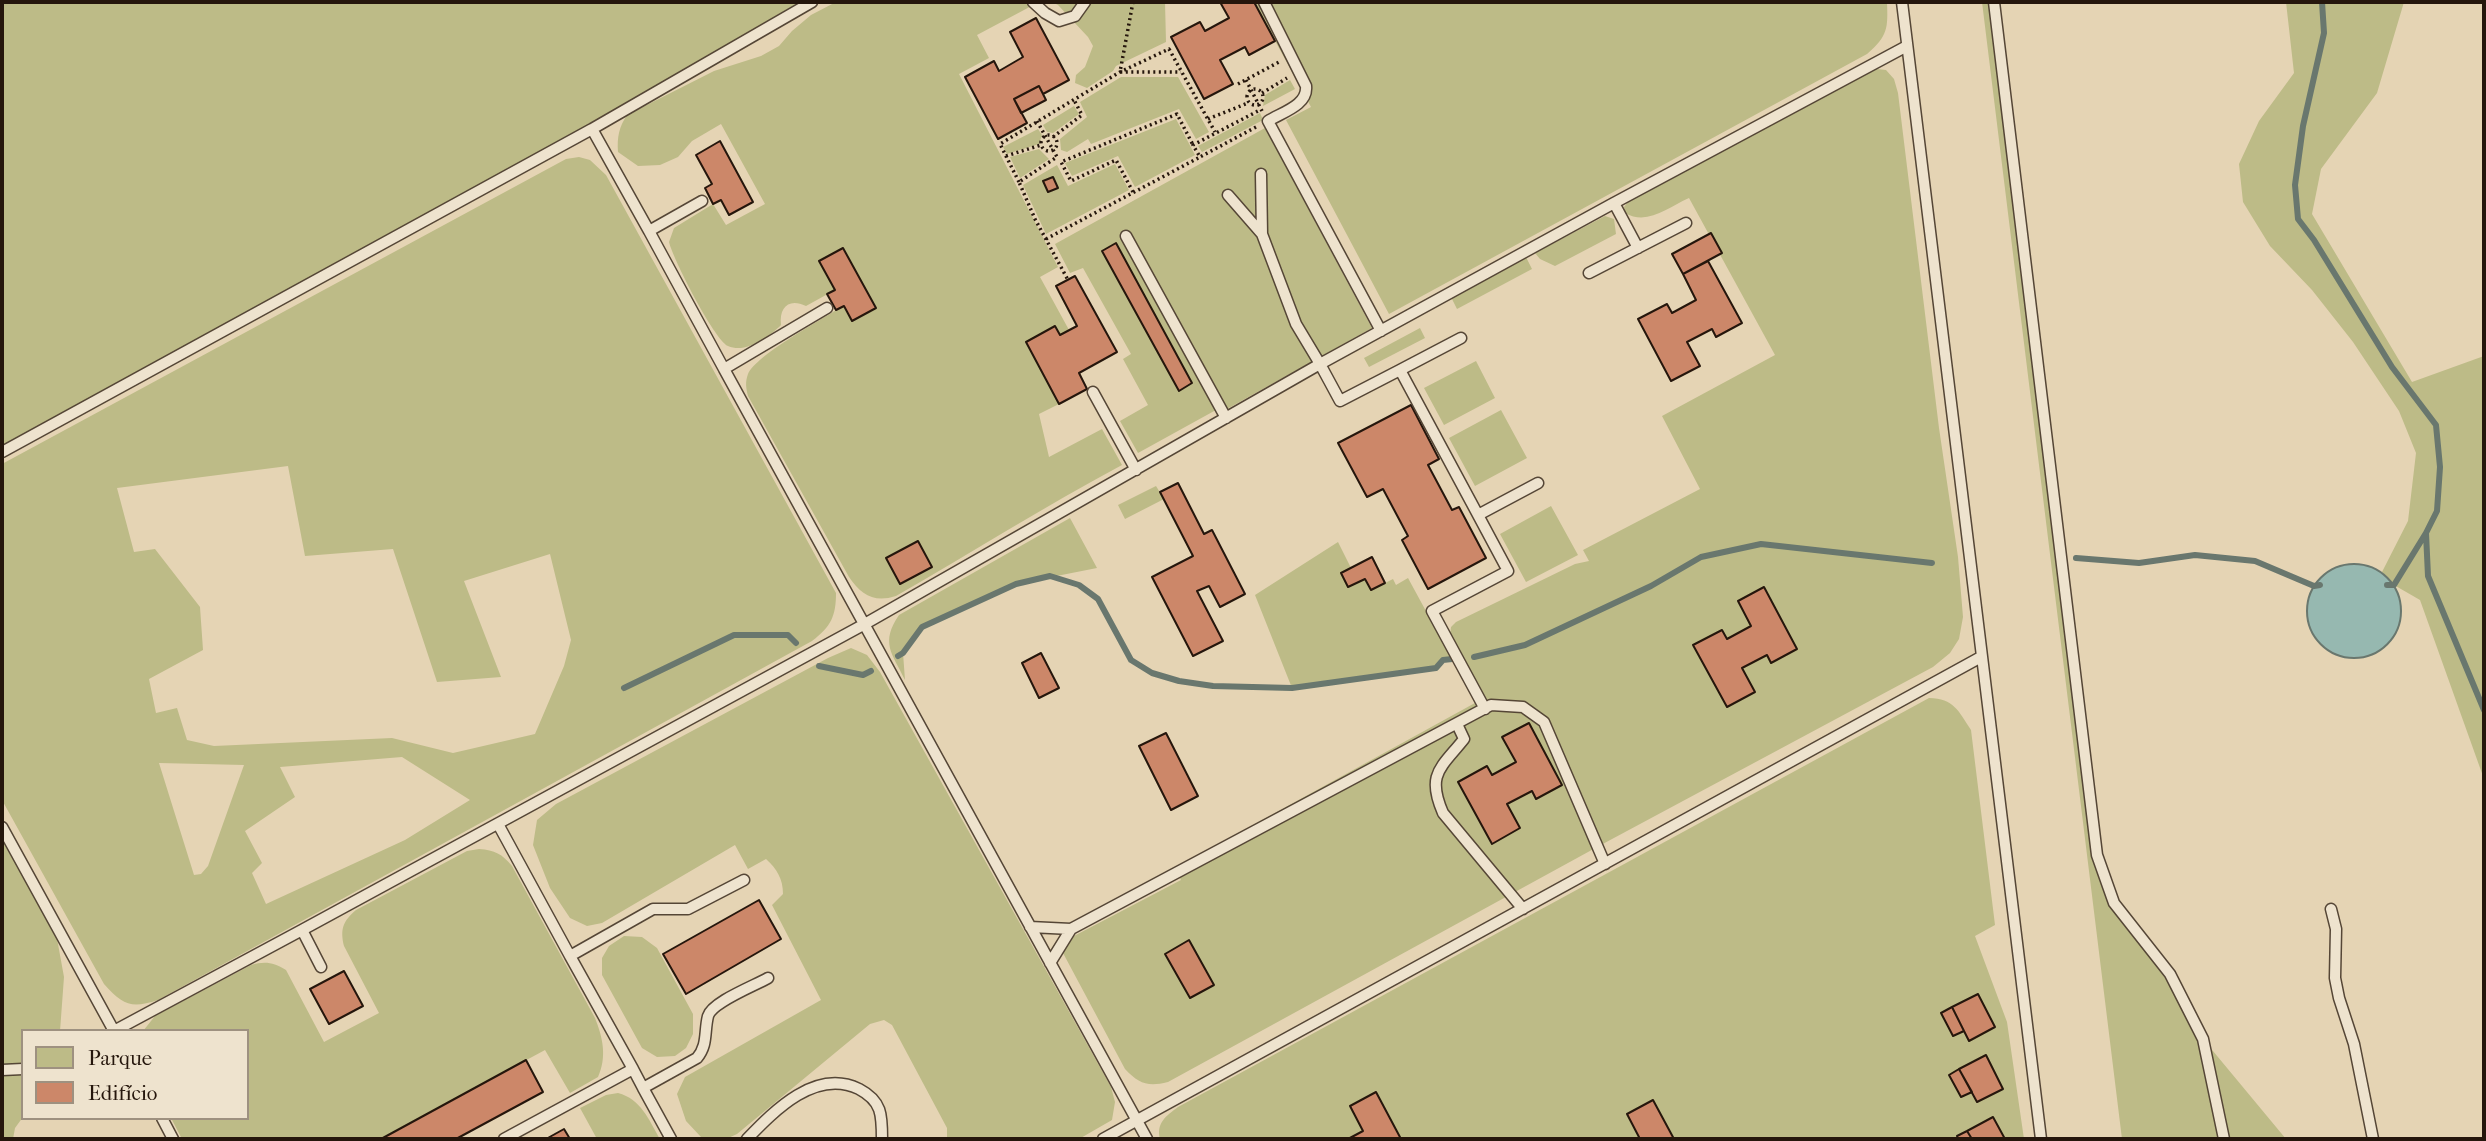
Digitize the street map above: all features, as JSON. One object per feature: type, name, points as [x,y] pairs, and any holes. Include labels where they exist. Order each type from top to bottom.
[{"type":"lane","points":[[2,452],[592,129],[812,2]]},
{"type":"lane","points":[[1033,2],[1059,21],[1075,16],[1085,2]]},
{"type":"lane","points":[[1264,2],[1299,71],[1307,93],[1304,100],[1268,121],[1381,331]]},
{"type":"lane","points":[[1902,2],[2041,1139]]},
{"type":"lane","points":[[1994,2],[2097,855],[2114,903],[2170,974],[2203,1039],[2224,1139]]},
{"type":"lane","points":[[118,1029],[863,625],[1381,331],[1907,46]]},
{"type":"lane","points":[[592,129],[1147,1139]]},
{"type":"lane","points":[[1261,174],[1262,234],[1296,324],[1340,401],[1461,338]]},
{"type":"lane","points":[[1228,195],[1262,234]]},
{"type":"lane","points":[[649,231],[702,201]]},
{"type":"lane","points":[[1614,203],[1638,248]]},
{"type":"lane","points":[[1589,274],[1686,223]]},
{"type":"lane","points":[[1126,236],[1226,418]]},
{"type":"lane","points":[[724,369],[827,308]]},
{"type":"lane","points":[[1400,370],[1508,571],[1432,611],[1485,709]]},
{"type":"lane","points":[[1093,392],[1136,470]]},
{"type":"lane","points":[[1478,515],[1538,483]]},
{"type":"lane","points":[[1103,1139],[1981,657]]},
{"type":"lane","points":[[1050,963],[1071,929],[1491,705],[1523,707],[1544,722],[1605,863]]},
{"type":"lane","points":[[1457,724],[1464,739],[1436,775],[1435,795],[1443,813],[1522,909]]},
{"type":"lane","points":[[498,824],[672,1138]]},
{"type":"lane","points":[[2,827],[113,1029]]},
{"type":"lane","points":[[570,956],[653,909],[688,909],[744,880]]},
{"type":"lane","points":[[2331,909],[2336,929],[2335,978],[2354,1044],[2373,1139]]},
{"type":"lane","points":[[1030,927],[1071,929]]},
{"type":"lane","points":[[302,930],[321,967]]},
{"type":"lane","points":[[643,1088],[697,1058],[703,1051],[707,1035],[707,1017],[712,1007],[768,978]]},
{"type":"lane","points":[[2,1070],[21,1069]]},
{"type":"lane","points":[[504,1139],[633,1069]]},
{"type":"lane","points":[[747,1139],[773,1111],[815,1086],[846,1083],[872,1096],[881,1114],[882,1139]]},
{"type":"lane","points":[[163,1120],[173,1139]]},
{"type":"path","points":[[1120,72],[1133,2]]},
{"type":"path","points":[[1068,280],[1000,144],[1120,72],[1169,49],[1215,132]]},
{"type":"path","points":[[1238,84],[1279,62]]},
{"type":"path","points":[[1262,93],[1299,71]]},
{"type":"path","points":[[1120,72],[1181,72]]},
{"type":"path","points":[[1046,239],[1268,121],[1246,80]]},
{"type":"path","points":[[1251,90],[1262,93]]},
{"type":"path","points":[[1251,90],[1247,97],[1249,102],[1260,107]]},
{"type":"path","points":[[1193,145],[1260,107],[1262,93]]},
{"type":"path","points":[[1045,136],[1053,137],[1082,115],[1073,99]]},
{"type":"path","points":[[1208,119],[1249,102]]},
{"type":"path","points":[[1133,192],[1116,160],[1070,181],[1061,162],[1177,114],[1200,157]]},
{"type":"path","points":[[1019,182],[1057,157],[1037,121]]},
{"type":"path","points":[[1006,156],[1041,145],[1045,136]]},
{"type":"path","points":[[1041,145],[1046,151],[1053,150],[1057,144],[1053,137]]},
{"type":"green space","points":[[2,2],[812,2],[2,452]]},
{"type":"green space","points":[[836,2],[1039,2],[977,35],[989,58],[959,74],[1058,267],[1040,277],[1069,330],[1060,335],[1054,326],[1026,342],[1059,404],[1039,414],[1049,457],[1102,429],[1122,465],[896,596],[881,599],[863,593],[849,577],[746,388],[748,374],[754,366],[802,331],[844,306],[852,321],[843,248],[819,261],[835,290],[806,306],[795,303],[786,306],[781,325],[757,343],[742,348],[728,346],[704,314],[669,242],[674,228],[713,204],[726,225],[765,204],[721,124],[692,141],[678,157],[660,165],[638,166],[618,152],[619,132],[627,115],[714,71],[761,56],[779,46],[811,15]]},
{"type":"green space","points":[[1052,2],[1165,2],[1166,42],[1116,66],[1113,71],[1087,88],[1075,83],[1076,75],[1085,67],[1093,46],[1088,37]]},
{"type":"green space","points":[[1254,2],[1887,2],[1887,19],[1883,36],[1867,54],[1389,314],[1286,120],[1311,107]]},
{"type":"green space","points":[[1982,2],[1994,2],[2097,855],[2114,903],[2170,974],[2203,1039],[2286,1139],[2122,1139]]},
{"type":"green space","points":[[2286,2],[2404,2],[2377,93],[2321,169],[2312,214],[2412,382],[2484,356],[2484,779],[2420,600],[2394,585],[2382,572],[2408,521],[2416,453],[2399,411],[2353,342],[2312,290],[2270,246],[2243,202],[2239,164],[2259,121],[2294,73]]},
{"type":"green space","points":[[1877,69],[1886,70],[1894,79],[1898,93],[1939,428],[1958,557],[1963,617],[1959,639],[1950,653],[1933,667],[1168,1082],[1149,1084],[1135,1078],[1125,1069],[1063,953],[1074,936],[1181,880],[1175,868],[1484,698],[1450,636],[1451,627],[1456,622],[1575,564],[1589,561],[1583,550],[1700,489],[1662,416],[1775,355],[1689,198],[1650,216],[1633,216],[1625,213],[1624,207],[1628,202],[1863,73]]},
{"type":"green space","points":[[1121,77],[1178,77],[1209,132],[1196,139],[1179,109],[1091,144],[1088,139],[1067,152],[1061,150],[1060,139],[1087,117],[1080,102]]},
{"type":"green space","points":[[1290,80],[1295,89],[1263,106],[1265,95]]},
{"type":"green space","points":[[1074,106],[1079,114],[1053,133],[1047,132],[1043,125]]},
{"type":"green space","points":[[1260,113],[1263,120],[1202,152],[1198,146]]},
{"type":"green space","points":[[1176,119],[1195,155],[1135,187],[1118,156],[1072,176],[1065,163]]},
{"type":"green space","points":[[1265,128],[1372,328],[1227,409],[1225,405],[1138,453],[1120,421],[1148,405],[1123,359],[1131,354],[1083,268],[1070,273],[1055,244]]},
{"type":"green space","points":[[1038,129],[1042,135],[1039,144],[1007,154],[1003,147]]},
{"type":"green space","points":[[1039,149],[1049,159],[1020,178],[1010,157]]},
{"type":"green space","points":[[579,157],[590,160],[606,175],[836,593],[831,620],[824,631],[812,641],[158,1000],[141,1004],[122,1001],[104,984],[2,800],[2,464],[566,159]],"holes":[[[288,466],[305,556],[393,549],[437,682],[501,677],[464,581],[550,554],[571,640],[564,666],[535,734],[453,753],[392,738],[214,746],[187,740],[177,708],[156,713],[149,679],[203,650],[200,607],[155,549],[134,552],[117,488]],[[402,757],[470,800],[405,840],[266,904],[252,873],[262,863],[245,831],[295,797],[280,767]],[[159,763],[244,765],[208,866],[201,874],[194,875]]]},
{"type":"green space","points":[[1115,164],[1129,190],[1046,234],[1023,185],[1057,165],[1068,186]]},
{"type":"green space","points":[[1605,216],[1614,219],[1616,234],[1555,266],[1540,259],[1535,253]]},
{"type":"green space","points":[[1526,257],[1532,269],[1457,309],[1451,297]]},
{"type":"green space","points":[[1420,328],[1425,338],[1369,367],[1364,358]]},
{"type":"green space","points":[[1476,361],[1495,398],[1444,425],[1424,388]]},
{"type":"green space","points":[[1501,410],[1527,458],[1475,486],[1449,438]]},
{"type":"green space","points":[[1156,486],[1164,499],[1125,519],[1118,505]]},
{"type":"green space","points":[[1551,506],[1578,555],[1526,582],[1500,534]]},
{"type":"green space","points":[[1070,518],[1097,568],[1016,584],[923,627],[903,653],[905,680],[892,655],[889,641],[899,615]]},
{"type":"green space","points":[[1338,542],[1351,568],[1341,573],[1348,587],[1365,579],[1371,590],[1393,579],[1396,585],[1408,578],[1452,659],[1443,660],[1436,668],[1292,688],[1255,595]]},
{"type":"green space","points":[[851,648],[867,655],[880,672],[1111,1087],[1115,1102],[1112,1120],[1079,1139],[947,1139],[947,1128],[892,1025],[884,1020],[870,1024],[737,1134],[726,1139],[701,1137],[686,1121],[677,1094],[685,1077],[821,1000],[772,905],[783,894],[781,879],[766,859],[748,869],[735,845],[602,923],[587,926],[570,918],[550,888],[533,845],[537,820],[556,804]]},
{"type":"green space","points":[[1929,698],[1950,703],[1959,711],[1971,730],[1995,925],[1975,936],[2007,1022],[2024,1139],[1160,1139],[1161,1124],[1178,1107]]},
{"type":"green space","points":[[2,827],[54,922],[64,977],[60,1029],[21,1029],[21,1120],[15,1128],[13,1139],[2,1139]]},
{"type":"green space","points":[[490,850],[505,858],[512,866],[595,1018],[603,1048],[598,1077],[570,1093],[545,1050],[380,1139],[182,1139],[172,1120],[248,1120],[248,1029],[145,1029],[155,1016],[251,965],[261,963],[277,965],[286,970],[324,1042],[379,1013],[344,946],[342,935],[348,918],[356,910],[467,851]]},
{"type":"green space","points":[[624,936],[642,937],[657,948],[693,1014],[693,1034],[686,1048],[675,1056],[657,1057],[642,1048],[602,975],[602,958],[609,946]]},
{"type":"green space","points":[[618,1093],[638,1105],[660,1139],[597,1139],[580,1108],[606,1095]]},
{"type":"water","points":[[2354,564],[2372,568],[2387,578],[2397,593],[2401,611],[2397,629],[2387,644],[2372,654],[2354,658],[2336,654],[2321,644],[2311,629],[2307,611],[2311,593],[2321,578],[2336,568]]},
{"type":"building","points":[[1220,2],[1254,2],[1275,41],[1249,55],[1245,47],[1220,60],[1233,84],[1204,99],[1171,37],[1200,22],[1205,31],[1229,18]]},
{"type":"building","points":[[1036,18],[1069,80],[1043,94],[1039,86],[1014,99],[1027,123],[998,139],[965,77],[994,61],[999,71],[1023,57],[1010,32]]},
{"type":"building","points":[[1039,86],[1046,100],[1021,113],[1014,99]]},
{"type":"building","points":[[720,141],[753,202],[729,215],[721,200],[713,204],[705,188],[712,184],[696,155]]},
{"type":"building","points":[[1053,177],[1058,188],[1048,192],[1043,181]]},
{"type":"building","points":[[1711,233],[1722,253],[1683,274],[1672,254]]},
{"type":"building","points":[[1116,243],[1192,383],[1179,391],[1102,251]]},
{"type":"building","points":[[843,248],[876,308],[852,321],[844,306],[836,310],[827,294],[835,290],[819,261]]},
{"type":"building","points":[[1708,261],[1742,323],[1716,337],[1712,329],[1687,342],[1700,366],[1671,381],[1638,319],[1667,304],[1672,313],[1696,300],[1683,274]]},
{"type":"building","points":[[1075,276],[1117,352],[1079,373],[1087,389],[1059,404],[1026,342],[1055,326],[1060,335],[1077,326],[1056,286]]},
{"type":"building","points":[[1411,405],[1439,459],[1428,465],[1452,510],[1459,507],[1486,558],[1428,589],[1402,540],[1408,536],[1383,489],[1367,497],[1338,443]]},
{"type":"building","points":[[1178,483],[1204,534],[1212,530],[1245,594],[1220,607],[1209,586],[1197,591],[1223,641],[1193,656],[1152,577],[1193,556],[1160,492]]},
{"type":"building","points":[[918,541],[932,567],[900,584],[886,558]]},
{"type":"building","points":[[1372,557],[1385,583],[1371,590],[1365,579],[1348,587],[1341,573]]},
{"type":"building","points":[[1764,587],[1797,649],[1771,663],[1767,655],[1742,668],[1755,692],[1727,707],[1693,645],[1722,630],[1727,639],[1751,626],[1738,601]]},
{"type":"building","points":[[1041,653],[1059,688],[1039,698],[1022,663]]},
{"type":"building","points":[[1529,723],[1562,785],[1536,799],[1532,791],[1507,804],[1520,828],[1492,844],[1458,782],[1487,766],[1492,775],[1516,762],[1502,737]]},
{"type":"building","points":[[1166,733],[1198,796],[1171,810],[1139,746]]},
{"type":"building","points":[[759,900],[781,939],[686,994],[663,954]]},
{"type":"building","points":[[1189,940],[1214,985],[1190,998],[1165,954]]},
{"type":"building","points":[[344,971],[363,1006],[329,1024],[310,989]]},
{"type":"building","points":[[1978,994],[1995,1027],[1969,1041],[1952,1007]]},
{"type":"building","points":[[1952,1007],[1964,1031],[1953,1036],[1941,1013]]},
{"type":"building","points":[[1986,1055],[2003,1089],[1977,1102],[1959,1069]]},
{"type":"building","points":[[526,1060],[543,1092],[456,1139],[381,1139]]},
{"type":"building","points":[[1959,1069],[1972,1092],[1961,1097],[1949,1075]]},
{"type":"building","points":[[1376,1092],[1401,1139],[1348,1139],[1363,1131],[1350,1106]]},
{"type":"building","points":[[1653,1100],[1674,1139],[1640,1139],[1627,1114]]},
{"type":"building","points":[[1993,1117],[2005,1139],[1972,1139],[1967,1131]]},
{"type":"building","points":[[564,1129],[570,1139],[546,1139]]},
{"type":"building","points":[[1967,1131],[1972,1139],[1958,1139],[1957,1136]]},
{"type":"waterway","points":[[2322,2],[2324,33],[2303,126],[2295,185],[2298,219],[2314,240],[2392,367],[2436,425],[2440,467],[2437,511],[2426,533],[2428,576],[2484,710]]},
{"type":"waterway","points":[[2387,585],[2394,585],[2426,533]]},
{"type":"waterway","points":[[1474,657],[1525,645],[1651,586],[1701,557],[1761,544],[1932,563]]},
{"type":"waterway","points":[[2076,558],[2139,563],[2195,555],[2255,561],[2314,586],[2320,585]]},
{"type":"waterway","points":[[898,656],[922,627],[1016,584],[1050,576],[1079,585],[1098,599],[1131,660],[1152,673],[1179,681],[1213,686],[1292,688],[1436,668],[1443,660],[1452,659]]},
{"type":"waterway","points":[[624,688],[734,635],[788,635],[796,643]]},
{"type":"waterway","points":[[819,666],[863,675],[871,671]]}]
